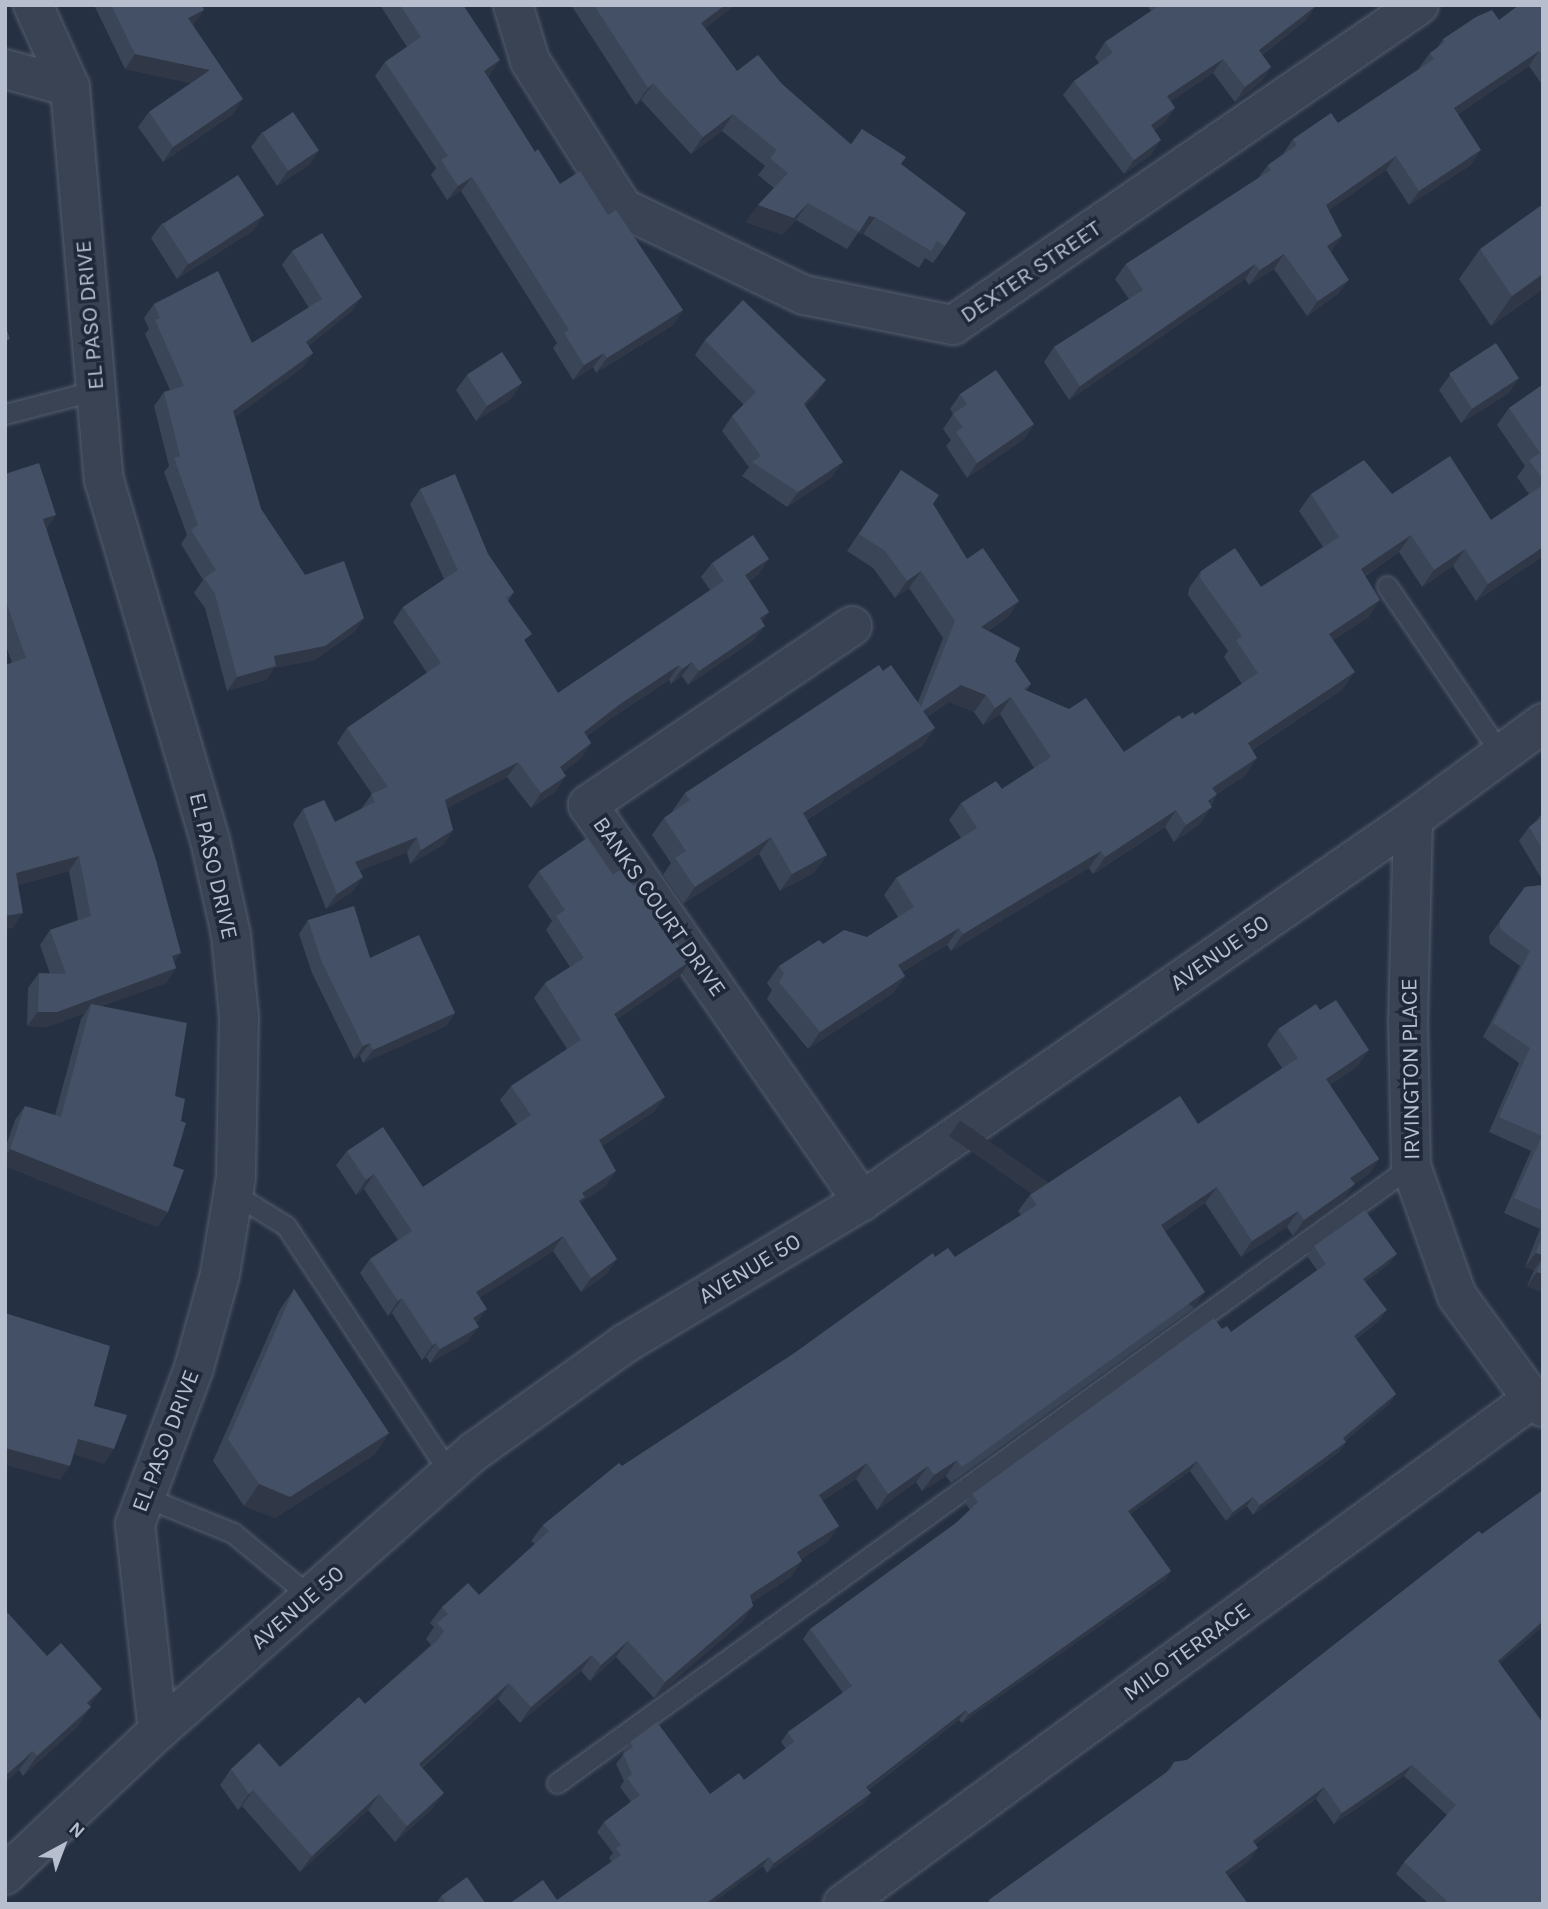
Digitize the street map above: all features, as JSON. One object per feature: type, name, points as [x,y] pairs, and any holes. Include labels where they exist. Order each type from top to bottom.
[{"type":"street","name":"EL PASO DRIVE","points":[[33,5],[70,87],[104,480],[210,840],[231,935],[241,1097],[233,1193],[220,1273],[194,1368],[135,1524],[158,1731]]},
{"type":"street","name":"DEXTER STREET","points":[[513,5],[530,61],[623,208],[804,295],[953,326],[1419,5]]},
{"type":"street","points":[[5,69],[70,87]]},
{"type":"street","name":"BANKS COURT DRIVE","points":[[852,626],[588,805],[862,1201]]},
{"type":"street","name":"AVENUE 50","points":[[5,1875],[158,1731],[450,1474],[626,1343],[862,1201],[1413,819],[1543,723]]},
{"type":"street","name":"IRVINGTON PLACE","points":[[1413,819],[1411,1166],[1457,1296],[1537,1403]]},
{"type":"street","name":"MILO TERRACE","points":[[843,1904],[884,1892],[1537,1403]]},
{"type":"lane","points":[[5,414],[97,390]]},
{"type":"lane","points":[[1387,586],[1501,754]]},
{"type":"lane","points":[[557,1783],[1411,1166]]},
{"type":"lane","points":[[233,1193],[286,1226],[450,1474]]},
{"type":"lane","points":[[145,1497],[233,1533],[311,1597]]},
{"type":"building","points":[[111,5],[202,5],[204,10],[188,18],[243,99],[173,147],[149,112],[210,70],[135,54]]},
{"type":"building","points":[[400,5],[463,5],[500,60],[484,71],[535,152],[538,149],[560,184],[580,171],[608,215],[616,210],[683,310],[607,358],[604,353],[584,365],[564,333],[569,330],[472,177],[458,186],[441,160],[448,156],[385,62],[421,37]]},
{"type":"building","points":[[594,5],[725,5],[701,23],[737,71],[758,55],[782,84],[851,145],[862,129],[906,157],[901,164],[966,213],[945,246],[937,241],[931,251],[875,217],[869,216],[859,232],[808,203],[794,218],[758,205],[788,173],[770,158],[777,150],[733,114],[703,137],[653,83],[648,88]]},
{"type":"building","points":[[1160,5],[1316,6],[1259,50],[1271,67],[1245,87],[1223,59],[1167,96],[1175,108],[1151,125],[1161,140],[1134,160],[1074,81],[1113,53],[1105,42]]},
{"type":"building","points":[[1519,5],[1543,5],[1543,56],[1539,51],[1454,108],[1481,150],[1419,191],[1396,156],[1326,205],[1342,236],[1327,246],[1349,280],[1318,301],[1284,254],[1260,270],[1255,264],[1080,386],[1054,347],[1143,290],[1126,264],[1271,170],[1268,165],[1297,145],[1293,139],[1331,113],[1338,123],[1434,59],[1430,53],[1445,42],[1443,39],[1476,17],[1492,10],[1499,20]]},
{"type":"building","points":[[293,112],[319,150],[288,171],[262,133]]},
{"type":"building","points":[[238,175],[264,215],[189,264],[163,224]]},
{"type":"building","points":[[1543,204],[1543,274],[1512,296],[1480,249]]},
{"type":"building","points":[[322,233],[362,297],[306,342],[313,353],[233,411],[261,509],[305,575],[344,561],[364,618],[325,646],[274,656],[276,666],[237,677],[215,594],[204,578],[216,570],[191,530],[198,525],[174,458],[180,456],[164,392],[184,386],[155,320],[160,318],[154,304],[218,271],[252,343],[322,299],[292,251]]},
{"type":"building","points":[[743,300],[826,380],[804,404],[843,462],[798,492],[752,462],[761,456],[732,416],[756,392],[705,340]]},
{"type":"building","points":[[5,325],[10,339],[5,341]]},
{"type":"building","points":[[1496,343],[1519,378],[1472,409],[1449,373]]},
{"type":"building","points":[[502,352],[522,383],[487,406],[467,375]]},
{"type":"building","points":[[996,370],[1034,424],[977,463],[956,432],[963,427],[953,414],[967,404],[960,394]]},
{"type":"building","points":[[1542,385],[1543,480],[1529,460],[1540,453],[1509,408]]},
{"type":"building","points":[[1450,456],[1491,520],[1543,485],[1543,547],[1488,584],[1465,549],[1434,570],[1411,535],[1361,569],[1380,600],[1329,634],[1355,672],[1248,743],[1257,758],[1212,788],[1217,794],[1208,801],[1212,807],[1186,825],[1176,810],[1105,857],[1101,851],[963,934],[959,928],[898,965],[905,976],[820,1032],[779,982],[784,973],[779,966],[819,940],[823,944],[844,930],[867,937],[914,907],[896,878],[977,828],[961,803],[996,781],[1002,789],[1051,757],[1011,697],[995,708],[986,695],[961,685],[923,711],[935,728],[803,813],[827,855],[792,874],[771,837],[695,887],[675,858],[686,851],[664,818],[690,800],[685,793],[879,665],[883,671],[891,665],[921,707],[955,621],[921,571],[907,581],[885,551],[859,534],[901,470],[939,495],[933,504],[967,559],[983,548],[1019,601],[981,627],[1020,648],[1015,661],[1031,684],[1023,689],[1069,709],[1086,698],[1124,752],[1179,715],[1182,719],[1193,712],[1195,715],[1258,673],[1236,640],[1242,636],[1200,578],[1201,571],[1235,548],[1261,587],[1339,537],[1311,494],[1364,460],[1392,494]]},
{"type":"building","points":[[39,463],[56,515],[43,519],[156,860],[181,953],[172,956],[176,968],[57,1012],[38,1012],[39,973],[66,974],[50,930],[91,916],[79,856],[16,873],[23,913],[5,916],[5,665],[26,658],[5,599],[5,474]]},
{"type":"building","points":[[455,474],[488,554],[514,592],[506,598],[532,634],[524,640],[558,693],[724,581],[712,563],[753,535],[769,559],[745,575],[769,612],[760,618],[765,626],[699,671],[692,662],[682,669],[679,665],[620,704],[584,732],[591,743],[560,767],[566,776],[541,793],[518,762],[445,800],[453,830],[421,850],[417,837],[355,862],[363,877],[337,894],[303,809],[324,800],[335,822],[375,802],[371,794],[388,787],[347,728],[441,663],[403,607],[458,570],[420,489]]},
{"type":"building","points":[[1543,817],[1543,850],[1529,827]]},
{"type":"building","points":[[587,838],[612,875],[622,869],[633,886],[636,884],[690,961],[614,1014],[665,1097],[599,1140],[616,1171],[582,1193],[585,1197],[579,1201],[617,1259],[591,1278],[563,1236],[476,1292],[487,1309],[473,1318],[479,1327],[440,1349],[436,1343],[433,1345],[402,1298],[398,1301],[370,1259],[412,1231],[374,1174],[366,1180],[347,1151],[383,1127],[423,1187],[531,1115],[511,1086],[581,1040],[545,983],[584,958],[556,916],[565,910],[539,871]]},
{"type":"building","points":[[1543,885],[1543,1211],[1514,1198],[1542,1136],[1499,1117],[1530,1048],[1493,1023],[1530,951],[1500,929],[1500,921],[1525,887]]},
{"type":"building","points":[[354,906],[370,958],[419,935],[455,1013],[373,1050],[370,1043],[363,1046],[321,960],[308,920]]},
{"type":"building","points":[[1336,1000],[1369,1050],[1326,1079],[1379,1159],[1350,1178],[1355,1184],[1304,1220],[1298,1211],[1252,1241],[1217,1187],[1161,1225],[1205,1292],[962,1467],[957,1460],[934,1475],[928,1466],[888,1494],[867,1463],[819,1495],[839,1526],[797,1552],[802,1561],[750,1595],[753,1606],[665,1682],[628,1641],[601,1665],[592,1655],[531,1707],[509,1683],[419,1764],[444,1793],[407,1826],[379,1794],[312,1856],[253,1790],[249,1794],[231,1769],[259,1743],[280,1767],[359,1697],[365,1704],[436,1642],[444,1631],[437,1623],[448,1614],[442,1607],[468,1583],[479,1595],[549,1531],[543,1525],[619,1463],[622,1466],[793,1354],[933,1253],[935,1257],[948,1248],[955,1257],[1037,1205],[1030,1195],[1180,1096],[1198,1124],[1298,1058],[1278,1029],[1316,1004],[1320,1010]]},
{"type":"building","points":[[91,1004],[187,1023],[175,1096],[185,1099],[181,1121],[186,1123],[173,1166],[184,1170],[168,1212],[10,1149],[25,1106],[61,1117]]},
{"type":"building","points":[[1365,1210],[1397,1254],[1363,1279],[1387,1310],[1354,1336],[1396,1394],[1343,1438],[1346,1442],[1260,1505],[1253,1497],[1233,1512],[1197,1461],[1128,1511],[1171,1571],[969,1714],[966,1710],[866,1787],[871,1793],[774,1863],[769,1857],[705,1904],[509,1904],[543,1880],[557,1900],[621,1855],[616,1848],[621,1845],[604,1822],[640,1795],[627,1778],[632,1774],[623,1754],[633,1747],[630,1742],[657,1722],[710,1794],[739,1773],[744,1780],[794,1742],[788,1732],[852,1686],[810,1629],[956,1523],[978,1502],[972,1494],[1214,1318],[1222,1329],[1227,1326],[1231,1332],[1326,1264],[1314,1246]]},
{"type":"building","points":[[1543,1234],[1543,1255],[1536,1253]]},
{"type":"building","points":[[1543,1258],[1543,1274],[1537,1272]]},
{"type":"building","points":[[294,1289],[389,1433],[290,1497],[259,1484],[228,1439]]},
{"type":"building","points":[[5,1313],[110,1346],[94,1406],[127,1415],[114,1449],[78,1439],[70,1466],[5,1448]]},
{"type":"building","points":[[1543,1490],[1543,1621],[1498,1661],[1543,1723],[1543,1904],[1445,1904],[1447,1901],[1404,1862],[1456,1805],[1412,1765],[1342,1813],[1324,1787],[1253,1841],[1258,1848],[1225,1872],[1248,1904],[992,1904],[989,1900],[1171,1769],[1174,1762],[1187,1760],[1479,1531],[1482,1534]]},
{"type":"building","points":[[5,1610],[47,1656],[61,1643],[102,1689],[87,1703],[91,1707],[37,1756],[33,1751],[5,1776]]},
{"type":"building","points":[[467,1877],[486,1904],[447,1904],[441,1896]]}]
